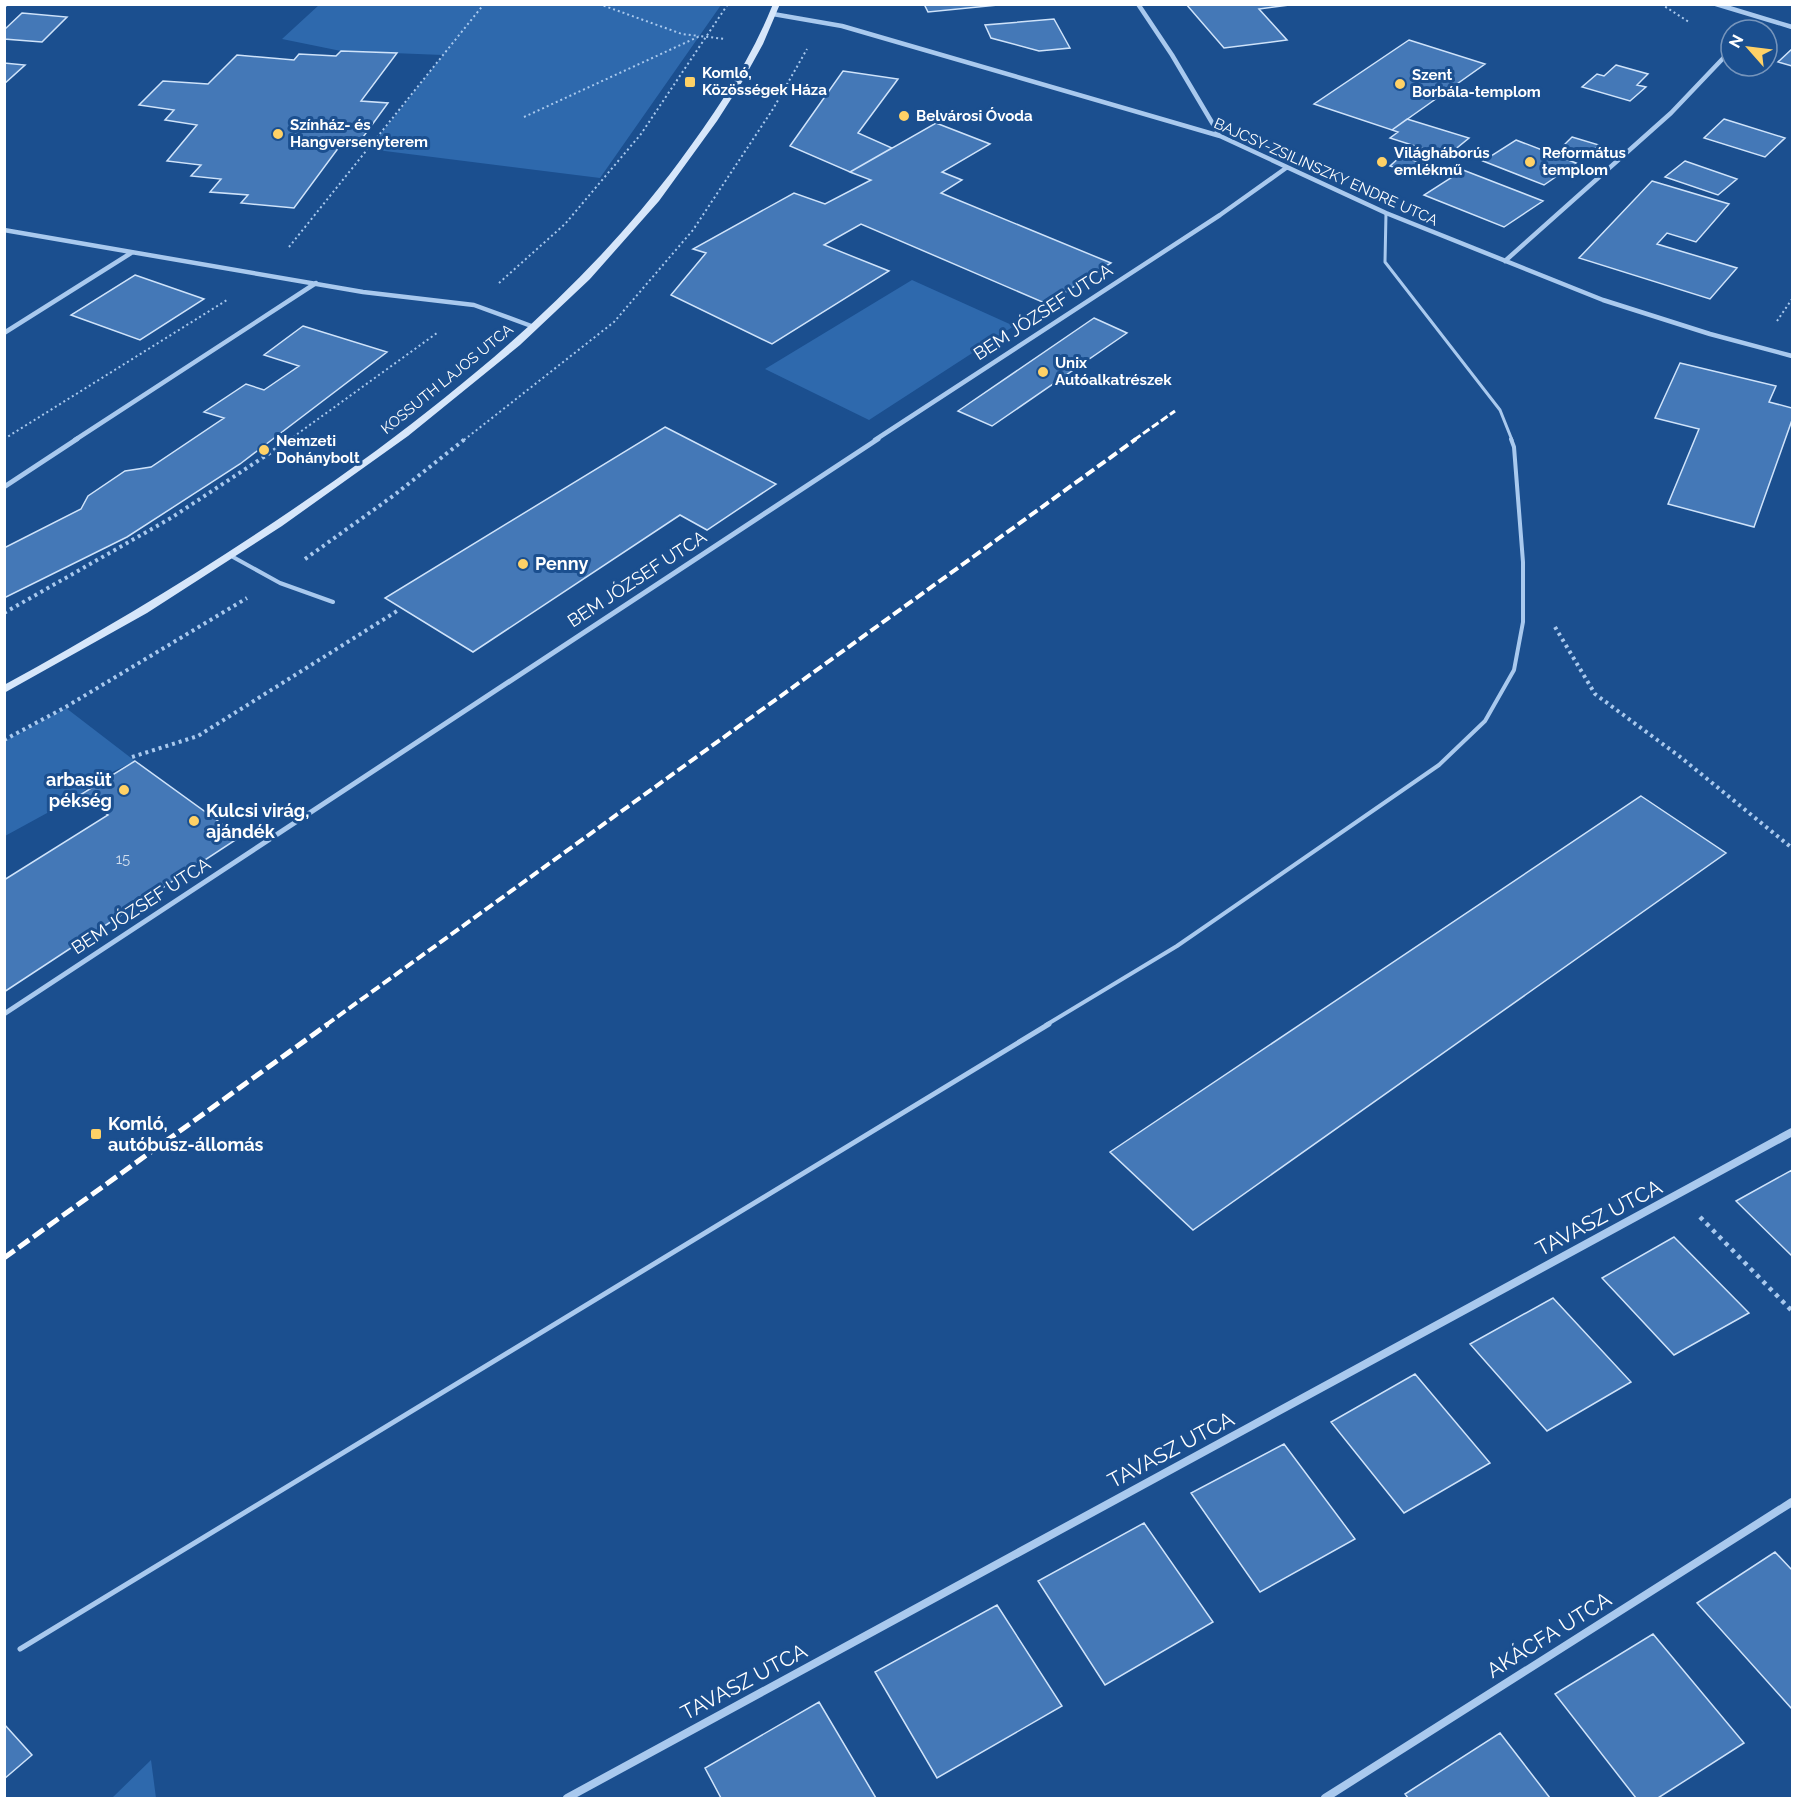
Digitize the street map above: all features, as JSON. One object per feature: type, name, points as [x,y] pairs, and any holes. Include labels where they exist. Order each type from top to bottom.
[{"type":"main road","name":"KOSSUTH LAJOS UTCA","points":[[4,690],[93,642],[292,517],[393,443],[481,374],[534,327],[598,264],[651,206],[729,97],[775,9]]},
{"type":"street","points":[[1138,4],[1172,55],[1220,136]]},
{"type":"street","points":[[1716,4],[1792,27]]},
{"type":"street","name":"BAJCSY-ZSILINSZKY ENDRE UTCA","points":[[775,9],[842,26],[1220,136],[1386,213],[1603,300],[1710,334],[1792,356]]},
{"type":"street","points":[[1506,261],[1671,112],[1719,62]]},
{"type":"street","name":"BEM JÓZSEF UTCA","points":[[4,1014],[1081,304],[1221,215],[1286,168]]},
{"type":"street","points":[[4,230],[363,292],[474,305],[534,327]]},
{"type":"street","points":[[4,333],[131,253]]},
{"type":"street","points":[[4,487],[317,283]]},
{"type":"street","name":"TAVASZ UTCA","points":[[567,1798],[1792,1132]]},
{"type":"street","name":"AKÁCFA UTCA","points":[[1325,1798],[1792,1502]]},
{"type":"lane","points":[[20,1649],[1177,946],[1439,765],[1485,721],[1514,670],[1522,622],[1523,562],[1514,447],[1500,410],[1385,262],[1386,213]]},
{"type":"lane","points":[[232,556],[280,583],[333,602]]},
{"type":"path","points":[[287,249],[484,4]]},
{"type":"path","points":[[599,4],[682,34],[706,37]]},
{"type":"path","points":[[4,613],[171,518],[280,447],[474,305],[565,225],[641,134],[728,4]]},
{"type":"path","points":[[524,117],[700,36]]},
{"type":"path","points":[[4,439],[267,274]]},
{"type":"path","points":[[1784,309],[1792,299]]},
{"type":"path","points":[[132,757],[198,736],[397,611]]},
{"type":"path","points":[[1679,756],[1792,848]]},
{"type":"path","points":[[1678,1196],[1792,1311]]},
{"type":"shaded area","points":[[319,5],[721,5],[600,178],[369,149],[443,55],[341,51],[282,39]]},
{"type":"shaded area","points":[[912,280],[1014,326],[869,420],[765,369]]},
{"type":"shaded area","points":[[66,708],[135,761],[94,781],[80,795],[5,836],[5,741]]},
{"type":"shaded area","points":[[151,1760],[156,1798],[112,1798]]},
{"type":"building","points":[[924,4],[1008,4],[928,12]]},
{"type":"building","points":[[1186,4],[1297,4],[1259,9],[1287,40],[1224,48]]},
{"type":"building","points":[[22,13],[67,17],[42,42],[4,39],[4,30]]},
{"type":"building","points":[[1054,19],[1070,48],[1039,51],[991,38],[985,25]]},
{"type":"building","name":"Szent Borbála-templom","points":[[1409,40],[1485,64],[1392,130],[1314,104]]},
{"type":"building","points":[[1792,49],[1792,66],[1779,61]]},
{"type":"building","name":"Színház- és Hangversenyterem","points":[[341,51],[397,53],[361,101],[388,103],[358,144],[342,143],[294,208],[241,203],[248,195],[210,192],[221,179],[191,176],[201,165],[167,161],[197,125],[165,120],[174,110],[139,105],[163,81],[208,84],[237,55],[294,60],[299,54],[336,56]]},
{"type":"building","points":[[4,63],[25,65],[4,84]]},
{"type":"building","points":[[1616,65],[1648,74],[1637,85],[1646,87],[1630,101],[1582,87],[1597,74],[1604,76]]},
{"type":"building","points":[[843,71],[898,79],[858,133],[892,148],[850,172],[790,146]]},
{"type":"building","points":[[1407,119],[1469,138],[1447,156],[1437,153],[1426,162],[1431,164],[1417,175],[1390,166],[1401,156],[1418,162],[1431,151],[1390,138],[1398,132],[1392,130]]},
{"type":"building","points":[[1724,119],[1785,138],[1765,157],[1704,138]]},
{"type":"building","points":[[936,123],[990,144],[942,172],[962,180],[941,193],[1111,263],[1047,304],[861,224],[824,245],[889,271],[772,344],[671,295],[706,253],[693,249],[794,193],[825,204],[871,180],[850,172]]},
{"type":"building","points":[[1572,137],[1599,145],[1590,154],[1562,147]]},
{"type":"building","name":"Református templom","points":[[1516,140],[1576,163],[1544,185],[1483,161]]},
{"type":"building","points":[[1401,156],[1429,165],[1417,175],[1390,166]]},
{"type":"building","points":[[1685,161],[1737,179],[1718,195],[1665,177]]},
{"type":"building","points":[[1463,170],[1543,201],[1504,227],[1424,195]]},
{"type":"building","points":[[1652,181],[1729,204],[1696,242],[1667,233],[1657,244],[1737,268],[1710,299],[1579,258]]},
{"type":"building","points":[[135,275],[204,299],[140,340],[71,315]]},
{"type":"building","name":"Unix Autóalkatrészek","points":[[1094,318],[1127,333],[992,426],[958,411]]},
{"type":"building","points":[[303,326],[387,352],[240,464],[127,537],[4,598],[4,548],[81,509],[88,496],[125,471],[151,467],[224,418],[204,412],[246,384],[264,390],[299,366],[264,355]]},
{"type":"building","points":[[1680,363],[1776,386],[1769,402],[1792,408],[1792,420],[1754,527],[1668,504],[1699,429],[1655,418]]},
{"type":"building","name":"Penny","points":[[665,427],[776,484],[707,530],[680,515],[473,652],[385,598]]},
{"type":"building","points":[[135,761],[240,837],[4,992],[4,880],[108,815],[80,795]]},
{"type":"building","points":[[1641,796],[1726,853],[1193,1230],[1110,1152]]},
{"type":"building","points":[[1792,1170],[1792,1256],[1736,1201]]},
{"type":"building","points":[[1674,1237],[1749,1313],[1674,1355],[1602,1278]]},
{"type":"building","points":[[1553,1298],[1631,1382],[1547,1431],[1470,1344]]},
{"type":"building","points":[[1415,1374],[1490,1463],[1404,1513],[1331,1422]]},
{"type":"building","points":[[1284,1444],[1355,1539],[1260,1592],[1191,1493]]},
{"type":"building","points":[[1144,1523],[1213,1622],[1105,1685],[1038,1581]]},
{"type":"building","points":[[1775,1552],[1792,1570],[1792,1709],[1697,1603]]},
{"type":"building","points":[[997,1605],[1062,1706],[937,1778],[875,1672]]},
{"type":"building","points":[[1653,1634],[1744,1743],[1658,1798],[1636,1798],[1555,1694]]},
{"type":"building","points":[[819,1702],[876,1798],[721,1798],[705,1768]]},
{"type":"building","points":[[4,1724],[32,1755],[4,1779]]},
{"type":"building","points":[[1500,1733],[1550,1798],[1408,1798],[1405,1794]]},
{"type":"railway","points":[[1134,440],[1175,411]]},
{"type":"railway","points":[[326,1025],[1136,439]]},
{"type":"railway","points":[[4,1258],[328,1024]]},
{"type":"place","name":"Komló, Közösségek Háza","points":[[690,82]]},
{"type":"place","name":"Szent Borbála-templom","points":[[1400,84]]},
{"type":"place","name":"Belvárosi Óvoda","points":[[904,116]]},
{"type":"place","name":"Színház- és Hangversenyterem","points":[[278,134]]},
{"type":"place","name":"Világháborús emlékmű","points":[[1382,162]]},
{"type":"place","name":"Református templom","points":[[1530,162]]},
{"type":"place","name":"Unix Autóalkatrészek","points":[[1043,372]]},
{"type":"place","name":"Nemzeti Dohánybolt","points":[[264,450]]},
{"type":"place","name":"Penny","points":[[523,564]]},
{"type":"place","name":"arbasüt pékség","points":[[124,790]]},
{"type":"place","name":"Kulcsi virág, ajándék","points":[[194,821]]},
{"type":"place","name":"Komló, autóbusz-állomás","points":[[96,1134]]}]
